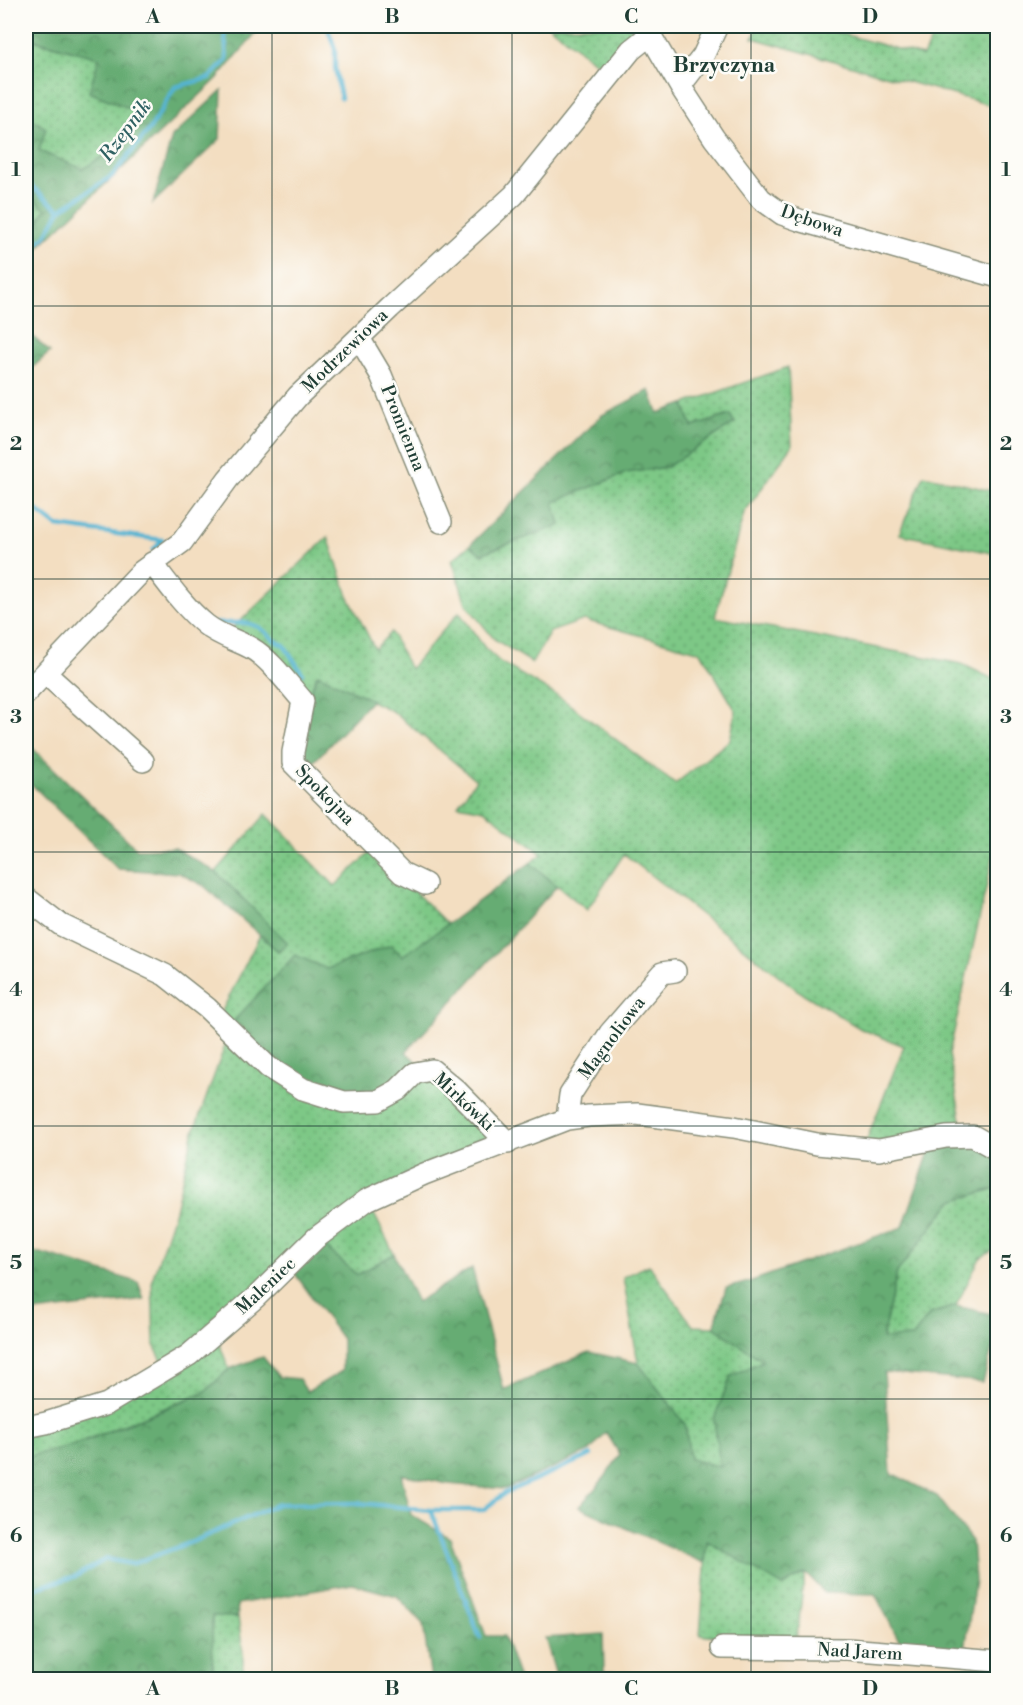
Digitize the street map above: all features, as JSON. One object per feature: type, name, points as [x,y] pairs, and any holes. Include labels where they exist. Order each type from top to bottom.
[{"type":"street","points":[[680,86],[703,56],[717,26]]},
{"type":"street","name":"Dębowa","points":[[648,30],[680,86],[714,138],[761,200],[782,214],[802,221],[998,277]]},
{"type":"street","name":"Modrzewiowa","points":[[26,693],[152,563],[182,542],[228,479],[298,396],[514,195],[648,30]]},
{"type":"street","name":"Promienna","points":[[359,338],[381,375],[441,522]]},
{"type":"street","name":"Spokojna","points":[[152,563],[179,598],[206,625],[225,638],[252,649],[278,672],[303,701],[293,763],[402,873],[425,884]]},
{"type":"street","points":[[45,673],[143,762]]},
{"type":"street","name":"Mirkówki","points":[[26,898],[62,925],[165,975],[207,1008],[268,1067],[303,1089],[344,1102],[378,1101],[398,1090],[415,1073],[432,1070],[456,1090],[508,1143],[567,1119],[637,1114],[734,1127],[817,1144],[879,1149],[946,1137],[973,1136],[998,1150]]},
{"type":"street","name":"Magnoliowa","points":[[567,1119],[570,1095],[610,1033],[662,973],[675,971]]},
{"type":"street","name":"Maleniec","points":[[26,1427],[107,1404],[189,1355],[256,1297],[316,1238],[367,1200],[424,1174],[508,1143]]},
{"type":"street","name":"Nad Jarem","points":[[722,1648],[847,1649],[998,1661]]},
{"type":"green space","points":[[26,26],[33,26],[32,40],[100,58],[136,111],[123,144],[83,170],[38,151],[45,129],[26,116]]},
{"type":"green space","points":[[33,26],[265,26],[254,35],[217,79],[26,259],[26,238],[32,233],[46,209],[26,193],[26,116],[46,128],[39,151],[83,169],[123,144],[136,111],[89,92],[99,58],[32,39]]},
{"type":"green space","points":[[549,26],[629,26],[636,34],[606,71]]},
{"type":"green space","points":[[758,26],[814,26],[923,56],[938,26],[997,26],[997,107],[753,38]]},
{"type":"green space","points":[[222,90],[220,139],[153,203],[172,137]]},
{"type":"green space","points":[[26,193],[46,208],[32,233],[26,238]]},
{"type":"green space","points":[[26,331],[50,352],[26,373]]},
{"type":"green space","points":[[788,367],[792,446],[744,513],[715,617],[962,664],[997,681],[997,839],[949,1054],[962,1125],[900,1140],[865,1144],[904,1046],[861,1029],[797,990],[624,854],[587,910],[530,863],[542,854],[484,810],[458,805],[476,780],[392,711],[317,675],[307,699],[228,633],[328,537],[348,596],[375,649],[391,632],[410,669],[459,612],[485,648],[500,662],[561,698],[675,784],[730,740],[736,711],[701,652],[584,620],[550,632],[532,663],[494,639],[466,604],[452,560],[470,545],[481,554],[560,525],[553,502],[626,473],[667,467],[730,415],[692,427],[684,404]]},
{"type":"green space","points":[[650,390],[658,413],[684,404],[692,427],[730,415],[735,423],[667,467],[626,473],[554,502],[560,525],[481,554],[470,545],[602,415]]},
{"type":"green space","points":[[924,475],[997,492],[998,552],[996,554],[899,534]]},
{"type":"green space","points":[[318,674],[372,700],[305,771],[295,750],[307,699]]},
{"type":"green space","points":[[26,742],[137,849],[175,848],[216,872],[288,943],[278,951],[204,886],[179,873],[118,869],[26,779]]},
{"type":"green space","points":[[266,814],[335,886],[373,850],[448,925],[402,957],[390,945],[327,969],[232,1023],[221,1013],[260,935],[278,951],[287,943],[216,872]]},
{"type":"green space","points":[[530,863],[557,886],[406,1052],[420,1065],[377,1096],[346,1096],[306,1086],[232,1023],[295,955],[327,969],[391,945],[402,956]]},
{"type":"green space","points":[[228,1037],[417,1077],[433,1078],[498,1140],[418,1171],[163,1363],[154,1345],[152,1280],[175,1210],[193,1134]]},
{"type":"green space","points":[[971,1143],[997,1155],[997,1188],[952,1201],[897,1272],[882,1339],[913,1337],[930,1314],[956,1306],[997,1315],[997,1331],[983,1382],[884,1372],[891,1473],[937,1496],[972,1541],[975,1580],[965,1650],[902,1646],[875,1594],[825,1593],[805,1573],[783,1586],[707,1541],[704,1563],[579,1507],[605,1477],[620,1455],[606,1432],[590,1451],[505,1489],[448,1484],[401,1474],[411,1515],[450,1538],[486,1636],[504,1636],[519,1679],[431,1679],[423,1624],[397,1596],[352,1584],[237,1604],[238,1617],[212,1616],[213,1679],[31,1679],[26,1640],[26,1457],[74,1445],[146,1417],[206,1391],[229,1369],[263,1357],[279,1377],[299,1379],[307,1392],[342,1371],[342,1339],[291,1268],[320,1242],[357,1275],[394,1254],[417,1302],[472,1268],[504,1390],[589,1352],[638,1363],[685,1424],[690,1459],[720,1467],[714,1419],[731,1376],[763,1361],[714,1327],[726,1288],[749,1282],[903,1227],[932,1144]]},
{"type":"green space","points":[[997,1188],[997,1248],[980,1258],[956,1306],[930,1314],[913,1337],[882,1339],[897,1272],[952,1201]]},
{"type":"green space","points":[[369,1204],[394,1254],[357,1275],[320,1242]]},
{"type":"green space","points":[[26,1252],[41,1253],[138,1282],[144,1299],[26,1313]]},
{"type":"green space","points":[[649,1265],[693,1326],[714,1327],[763,1361],[731,1376],[714,1419],[721,1467],[690,1459],[685,1424],[638,1363],[623,1277]]},
{"type":"green space","points":[[218,1340],[229,1369],[206,1391],[74,1445],[26,1457],[26,1435]]},
{"type":"green space","points":[[707,1541],[783,1585],[805,1573],[796,1641],[729,1639],[700,1635]]},
{"type":"green space","points":[[211,1616],[238,1617],[243,1653],[243,1679],[213,1679]]},
{"type":"green space","points":[[603,1634],[604,1672],[641,1674],[639,1679],[557,1679],[545,1638]]},
{"type":"waterway","name":"Rzepnik","points":[[26,251],[45,237],[60,210],[112,176],[150,129],[175,87],[209,78],[227,60],[224,26]]},
{"type":"waterway","points":[[327,26],[335,49],[335,68],[341,98]]},
{"type":"waterway","points":[[26,182],[60,210]]},
{"type":"waterway","points":[[26,502],[57,526],[163,540],[153,550]]},
{"type":"waterway","points":[[217,623],[247,623],[260,628],[284,645],[302,673]]},
{"type":"waterway","points":[[26,1591],[76,1576],[106,1559],[132,1564],[192,1542],[278,1504],[359,1503],[431,1510],[483,1510],[505,1493],[591,1455]]},
{"type":"waterway","points":[[431,1510],[480,1638]]},
{"type":"district","name":"Brzyczyna","points":[[724,66]]}]
